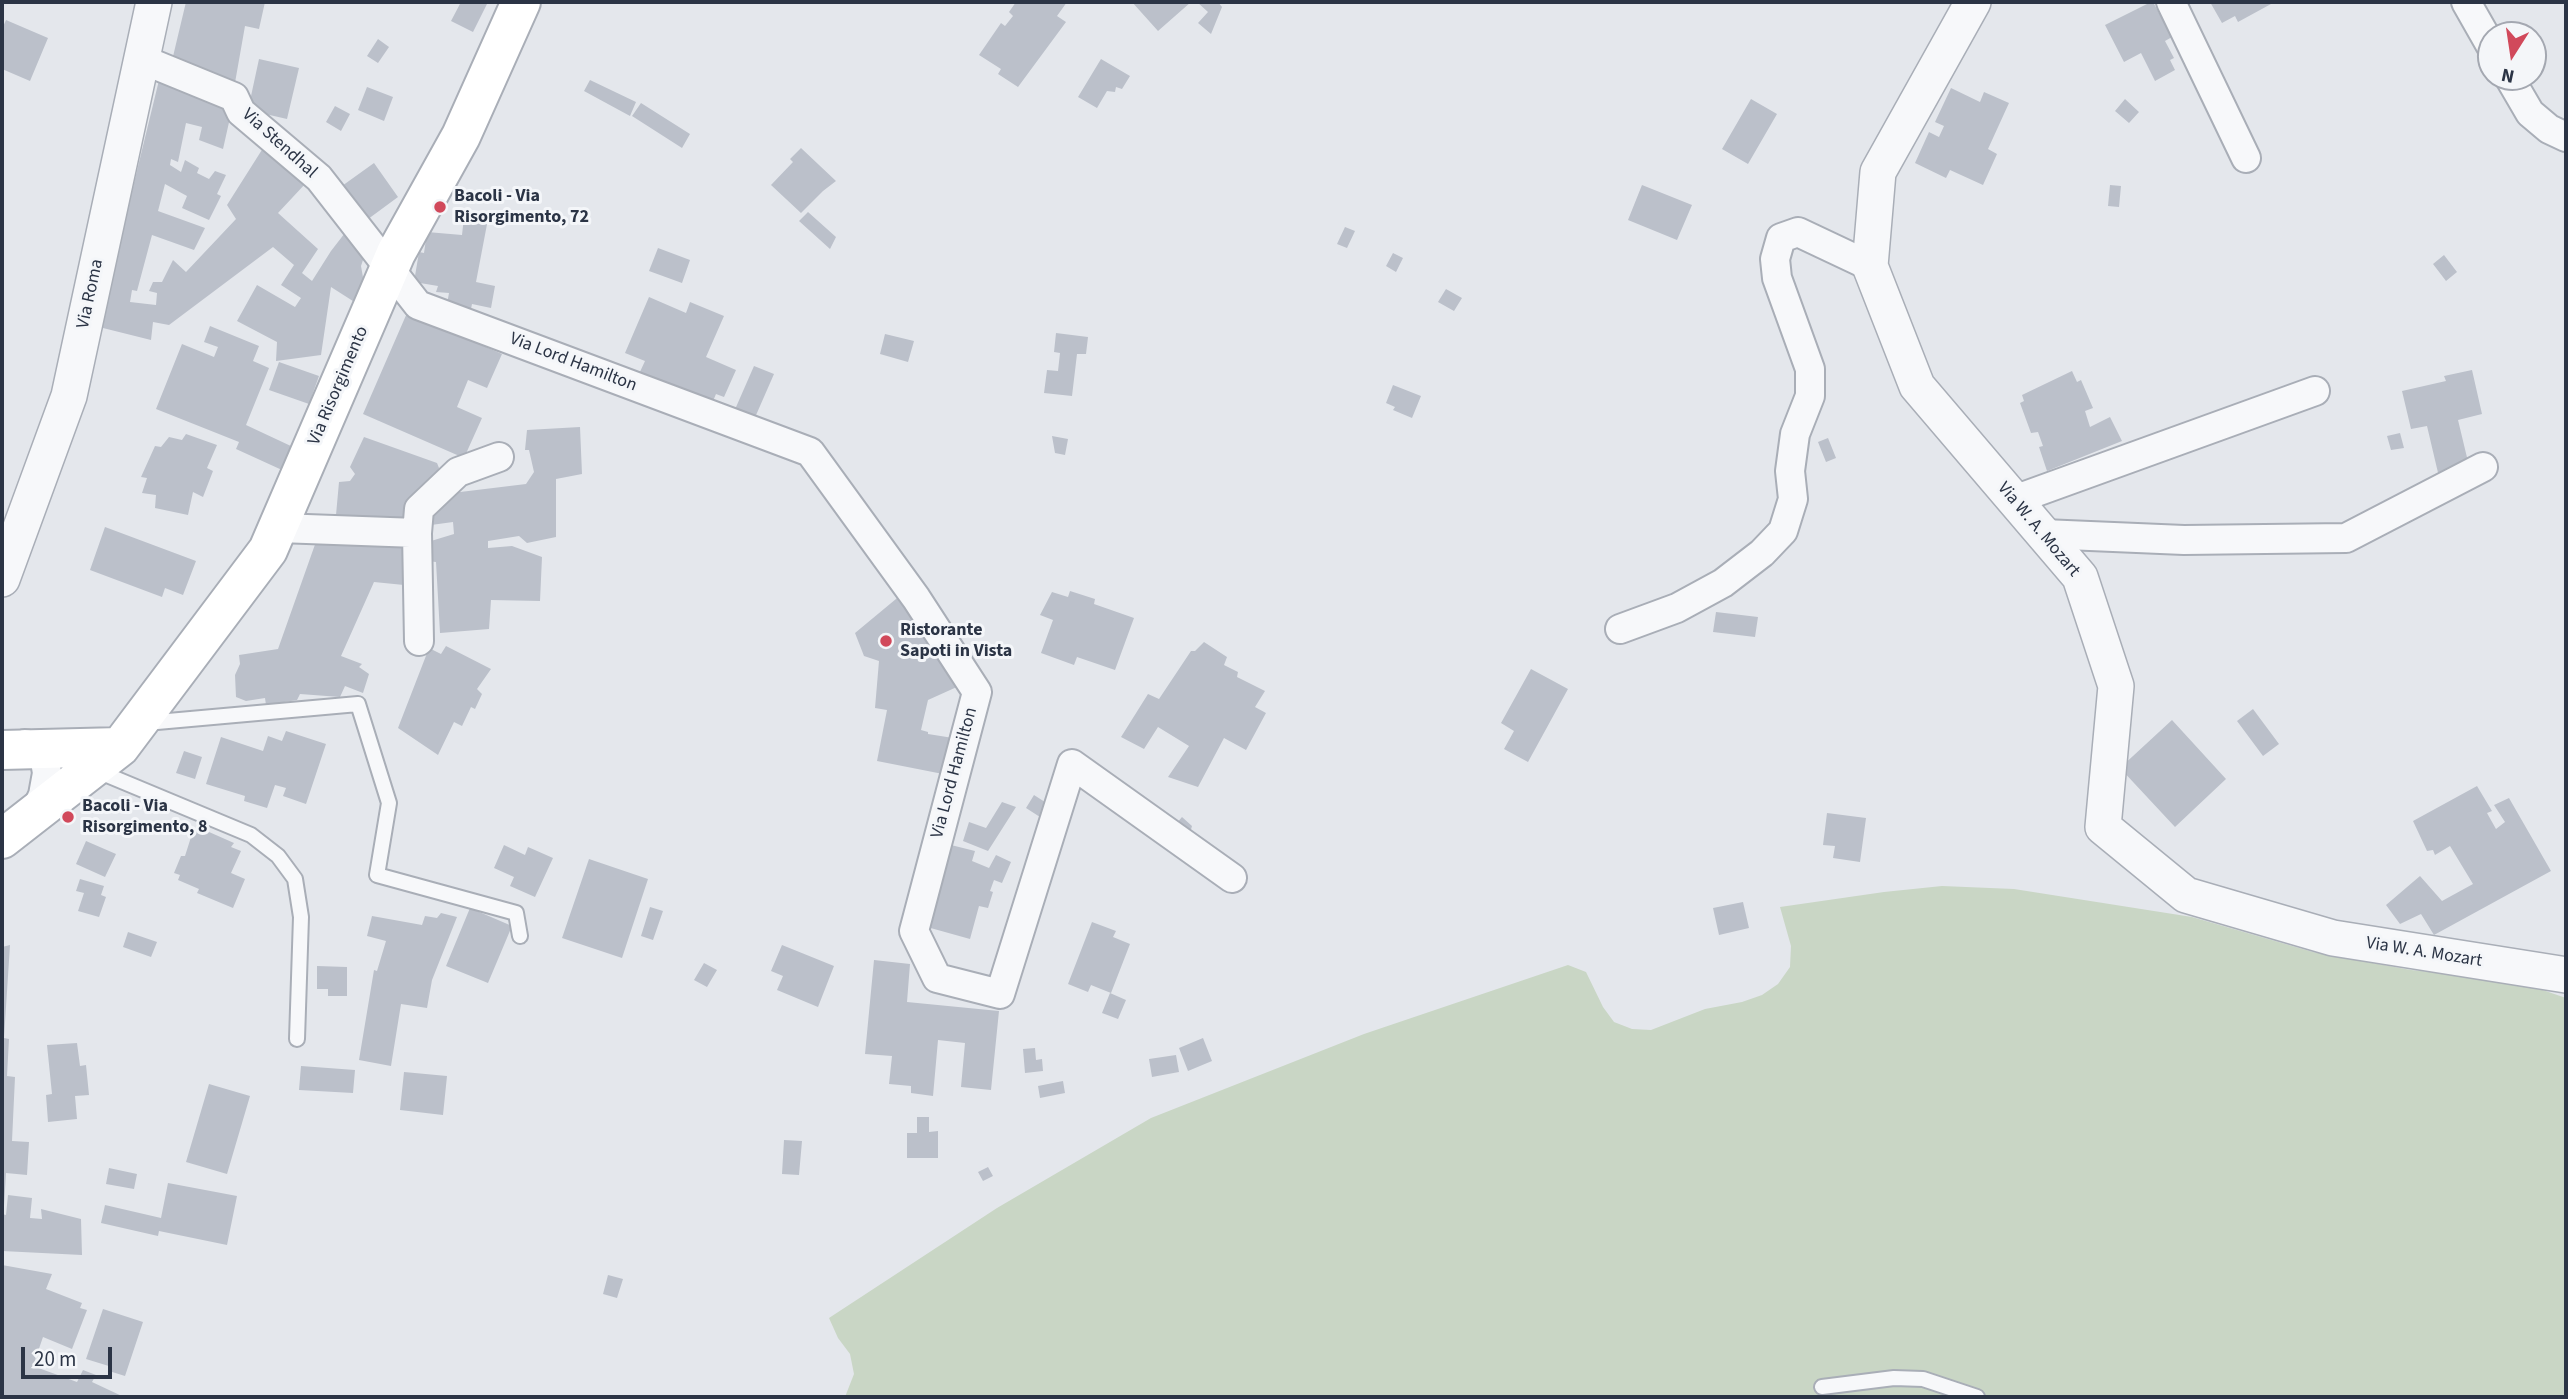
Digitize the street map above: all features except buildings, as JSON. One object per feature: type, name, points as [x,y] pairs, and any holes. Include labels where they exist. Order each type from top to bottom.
[{"type":"main road","name":"Via Risorgimento","points":[[2,839],[117,747],[268,550],[390,267],[461,136],[521,2]]},
{"type":"main road","points":[[2,750],[117,747]]},
{"type":"street","name":"Via Roma","points":[[2,579],[69,396],[154,2]]},
{"type":"street","name":"Via W. A. Mozart","points":[[1973,2],[1878,172],[1870,266],[1917,386],[2080,577],[2116,686],[2103,827],[2186,895],[2333,938],[2566,975]]},
{"type":"street","points":[[2171,2],[2246,158]]},
{"type":"street","points":[[2466,2],[2477,22]]},
{"type":"street","name":"Via Stendhal","points":[[141,59],[234,97],[241,112],[318,178],[390,267]]},
{"type":"street","points":[[2517,91],[2530,113],[2549,129],[2566,137]]},
{"type":"street","points":[[1620,629],[1676,608],[1723,583],[1762,553],[1783,531],[1793,499],[1790,471],[1795,434],[1810,396],[1810,369],[1777,278],[1775,259],[1781,238],[1798,232],[1870,266]]},
{"type":"street","name":"Via Lord Hamilton","points":[[390,267],[418,305],[810,452],[916,598],[977,692],[914,931],[937,978],[1000,993],[1072,764],[1232,878]]},
{"type":"street","points":[[2014,500],[2315,391]]},
{"type":"street","points":[[419,640],[419,509],[458,472],[499,457]]},
{"type":"street","points":[[2043,534],[2184,540],[2346,538],[2483,467]]},
{"type":"street","points":[[279,528],[417,533]]},
{"type":"street","points":[[2,737],[43,748],[47,773],[43,795],[34,815]]},
{"type":"lane","points":[[117,747],[358,705],[389,803],[377,875],[516,913],[520,936]]},
{"type":"lane","points":[[117,747],[251,835],[278,856],[295,879],[301,917],[297,1039]]},
{"type":"lane","points":[[1822,1387],[1894,1378],[1923,1379],[1977,1397]]},
{"type":"green space","points":[[1942,886],[2014,889],[2192,917],[2313,952],[2411,970],[2498,979],[2525,984],[2566,998],[2566,1397],[845,1397],[854,1374],[850,1354],[838,1338],[829,1318],[997,1208],[1151,1118],[1364,1034],[1568,965],[1586,972],[1603,1007],[1614,1022],[1632,1029],[1651,1030],[1705,1009],[1762,995],[1778,984],[1790,967],[1791,946],[1780,907]]},
{"type":"place","name":"Bacoli - Via Risorgimento, 72","points":[[440,207]]},
{"type":"place","name":"Ristorante Sapoti in Vista","points":[[886,641]]},
{"type":"place","name":"Bacoli - Via Risorgimento, 8","points":[[68,817]]}]
